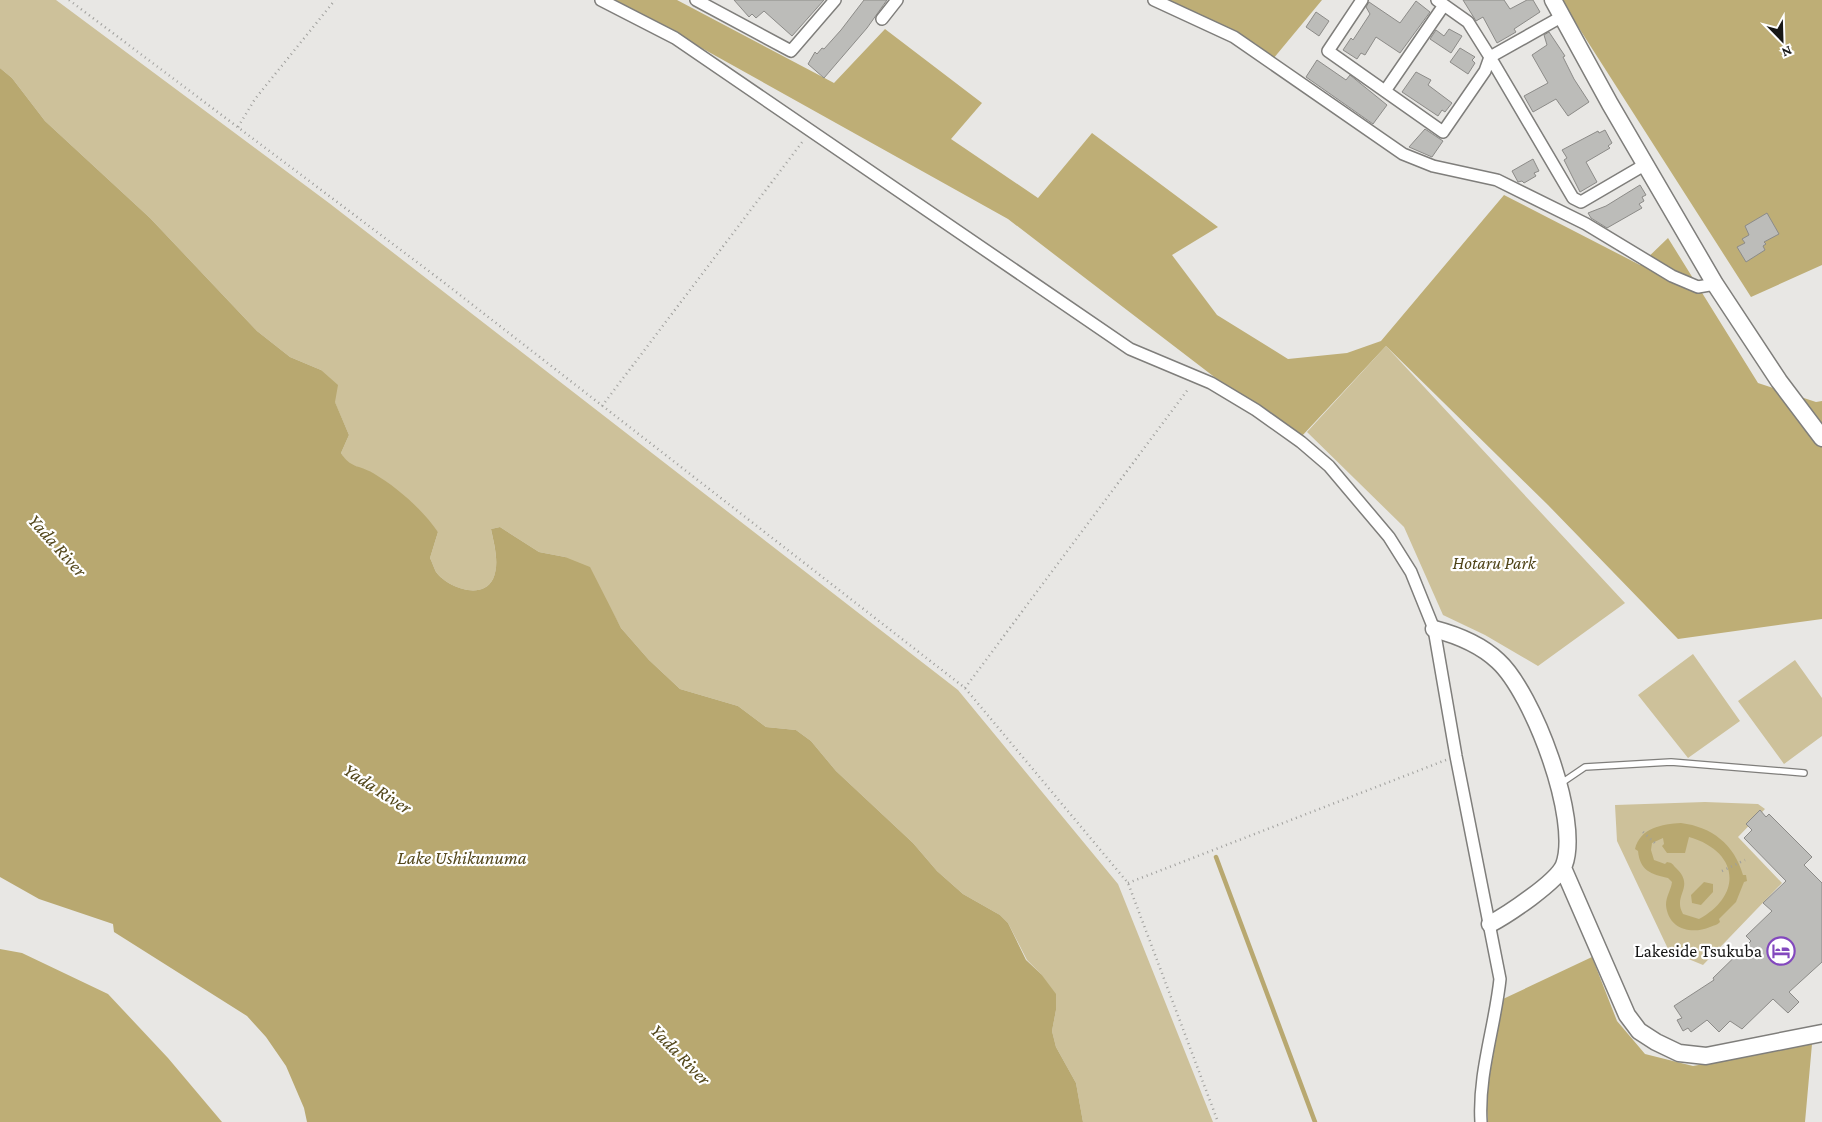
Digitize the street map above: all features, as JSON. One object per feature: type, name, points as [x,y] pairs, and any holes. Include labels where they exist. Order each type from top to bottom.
[{"type":"street","points":[[601,0],[675,38],[808,134],[1130,349],[1197,376],[1256,410],[1329,466],[1389,538],[1410,572],[1434,629],[1456,756],[1500,979],[1481,1092],[1481,1122]]},
{"type":"street","points":[[696,0],[791,51],[835,0]]},
{"type":"street","points":[[713,9],[723,0]]},
{"type":"street","points":[[882,19],[897,0]]},
{"type":"street","points":[[1154,0],[1234,37],[1403,154],[1433,166],[1497,180],[1586,224],[1672,276],[1698,287],[1715,284]]},
{"type":"street","points":[[1362,0],[1328,51],[1443,132],[1485,71],[1490,57],[1561,17]]},
{"type":"street","points":[[1553,0],[1715,284],[1779,381],[1822,438]]},
{"type":"street","points":[[1385,91],[1441,2],[1468,22],[1573,198],[1581,202],[1646,164]]},
{"type":"street","points":[[1434,629],[1454,634],[1488,652],[1514,679],[1539,730],[1560,784],[1568,849],[1563,868],[1546,885],[1506,916],[1490,924]]},
{"type":"street","points":[[1563,868],[1627,1015],[1639,1031],[1656,1042],[1679,1053],[1706,1056],[1822,1034]]},
{"type":"lane","points":[[1560,784],[1585,767],[1662,762],[1804,773]]},
{"type":"path","points":[[69,0],[442,281],[965,688],[1128,883],[1218,1122]]},
{"type":"path","points":[[238,127],[255,99],[335,0]]},
{"type":"path","points":[[602,406],[808,134]]},
{"type":"path","points":[[965,688],[1197,376]]},
{"type":"path","points":[[1128,883],[1456,756]]},
{"type":"path","points":[[1644,833],[1656,844]]},
{"type":"path","points":[[1724,870],[1746,860]]},
{"type":"green space","points":[[0,0],[56,0],[329,203],[958,690],[1118,884],[1213,1122],[1083,1122],[1076,1083],[1056,1047],[1052,1031],[1056,1010],[1041,974],[1027,960],[1008,923],[1000,915],[963,894],[937,871],[913,843],[836,771],[811,741],[796,730],[766,727],[738,706],[680,689],[649,660],[621,628],[609,606],[565,557],[539,552],[500,527],[491,529],[496,554],[496,567],[493,579],[488,586],[481,589],[465,589],[456,587],[441,578],[430,558],[438,532],[372,473],[347,463],[341,453],[349,435],[321,370],[290,357],[257,331],[150,218],[45,121],[12,78],[0,68]]},
{"type":"green space","name":"Hotaru Park","points":[[1386,346],[1625,603],[1538,666],[1485,635],[1443,615],[1404,527],[1307,432]]},
{"type":"green space","points":[[1693,654],[1740,721],[1688,758],[1638,695]]},
{"type":"green space","points":[[1795,660],[1822,698],[1822,736],[1784,764],[1738,701]]},
{"type":"green space","points":[[1705,802],[1758,804],[1765,809],[1738,837],[1782,883],[1703,965],[1669,951],[1617,841],[1615,805]]},
{"type":"shaded area","points":[[608,0],[677,0],[834,83],[885,29],[982,103],[951,139],[1038,198],[1092,133],[1218,227],[1172,255],[1217,315],[1288,359],[1347,353],[1381,341],[1504,195],[1640,265],[1668,238],[1758,383],[1816,402],[1822,401],[1822,619],[1678,639],[1548,505],[1386,346],[1301,437],[1272,413],[1217,379],[1008,219],[680,36]]},
{"type":"shaded area","points":[[1161,0],[1322,0],[1273,59],[1256,44]]},
{"type":"shaded area","points":[[1561,0],[1822,0],[1822,265],[1751,297]]},
{"type":"shaded area","points":[[0,949],[22,953],[108,994],[168,1058],[222,1122],[0,1122]]},
{"type":"shaded area","points":[[1592,957],[1617,1021],[1645,1054],[1693,1066],[1812,1044],[1805,1122],[1488,1122],[1486,1097],[1503,999]]},
{"type":"water","name":"Lake Ushikunuma","points":[[0,68],[12,78],[45,121],[150,218],[257,331],[290,357],[321,370],[338,385],[335,402],[349,435],[341,453],[351,464],[373,473],[400,492],[431,523],[438,532],[430,558],[441,578],[456,587],[465,589],[481,589],[488,586],[493,579],[496,567],[496,554],[491,529],[500,527],[539,552],[565,557],[590,567],[621,628],[649,660],[680,689],[738,706],[766,727],[796,730],[811,741],[836,771],[913,843],[937,871],[963,894],[1000,915],[1008,923],[1026,960],[1041,974],[1056,994],[1056,1010],[1052,1031],[1056,1047],[1076,1083],[1083,1122],[307,1122],[304,1108],[286,1066],[266,1037],[247,1016],[114,932],[113,924],[39,899],[0,877]]},
{"type":"water","points":[[1674,824],[1692,825],[1712,833],[1728,846],[1734,854],[1743,875],[1746,875],[1747,881],[1744,882],[1736,902],[1719,919],[1720,922],[1716,925],[1703,929],[1688,930],[1676,925],[1671,920],[1666,905],[1672,882],[1668,878],[1647,870],[1641,863],[1638,851],[1635,849],[1642,836],[1653,828]],"holes":[[[1689,837],[1718,852],[1726,863],[1729,874],[1729,886],[1723,898],[1714,909],[1699,919],[1683,914],[1680,907],[1684,886],[1682,875],[1671,863],[1667,862],[1665,864],[1654,860],[1651,850],[1652,843],[1663,838],[1664,844],[1662,846],[1667,853],[1685,853]]]},
{"type":"water","points":[[1704,882],[1713,884],[1713,892],[1701,905],[1692,903],[1691,895]]},
{"type":"building","points":[[734,0],[824,0],[792,36],[764,11],[756,18],[752,14],[749,17]]},
{"type":"building","points":[[864,0],[887,0],[867,28],[824,78],[808,64],[815,52],[817,54],[822,48],[824,49]]},
{"type":"building","points":[[1463,0],[1504,0],[1510,9],[1527,0],[1533,0],[1540,12],[1514,29],[1516,32],[1497,43],[1483,17],[1476,21]]},
{"type":"building","points":[[1416,1],[1430,12],[1400,53],[1376,37],[1365,55],[1361,53],[1357,59],[1343,50],[1351,38],[1353,40],[1370,14],[1366,7],[1369,2],[1400,23]]},
{"type":"building","points":[[1316,12],[1329,21],[1319,36],[1306,27]]},
{"type":"building","points":[[1449,29],[1462,36],[1451,53],[1430,39],[1436,30],[1444,36]]},
{"type":"building","points":[[1549,32],[1565,56],[1563,57],[1574,79],[1589,102],[1568,116],[1556,99],[1533,112],[1524,96],[1548,83],[1532,55],[1547,45],[1544,35]]},
{"type":"building","points":[[1460,48],[1475,57],[1472,60],[1475,63],[1468,74],[1450,62]]},
{"type":"building","points":[[1317,60],[1346,80],[1350,75],[1387,105],[1373,124],[1306,77]]},
{"type":"building","points":[[1416,72],[1431,80],[1428,85],[1452,103],[1445,112],[1442,110],[1438,116],[1402,92]]},
{"type":"building","points":[[1425,129],[1443,141],[1432,157],[1409,147]]},
{"type":"building","points":[[1605,130],[1612,143],[1608,146],[1610,148],[1586,162],[1597,182],[1580,192],[1564,160],[1567,158],[1562,150],[1598,131],[1599,133]]},
{"type":"building","points":[[1533,159],[1539,171],[1534,173],[1536,176],[1524,183],[1522,181],[1518,182],[1512,171]]},
{"type":"building","points":[[1640,185],[1646,195],[1642,197],[1644,201],[1639,204],[1642,208],[1607,228],[1591,218],[1588,213],[1606,206]]},
{"type":"building","points":[[1767,213],[1779,234],[1764,242],[1766,244],[1763,246],[1765,250],[1746,262],[1737,247],[1745,243],[1742,239],[1749,235],[1745,226]]},
{"type":"building","name":"Lakeside Tsukuba","points":[[1760,810],[1766,817],[1769,814],[1812,857],[1804,865],[1822,883],[1822,962],[1789,992],[1799,1002],[1788,1013],[1773,999],[1742,1029],[1730,1021],[1719,1032],[1707,1020],[1691,1032],[1688,1028],[1683,1031],[1677,1020],[1682,1018],[1674,1006],[1714,980],[1713,978],[1751,941],[1746,936],[1772,911],[1763,903],[1786,881],[1744,838],[1752,830],[1746,824]]},
{"type":"waterway","points":[[1216,857],[1315,1122]]},
{"type":"place","name":"Lakeside Tsukuba","points":[[1781,951]]},
{"type":"water label","name":"Yada River","points":[[58,545]]},
{"type":"water label","name":"Yada River","points":[[378,788]]},
{"type":"water label","name":"Yada River","points":[[681,1054]]}]
